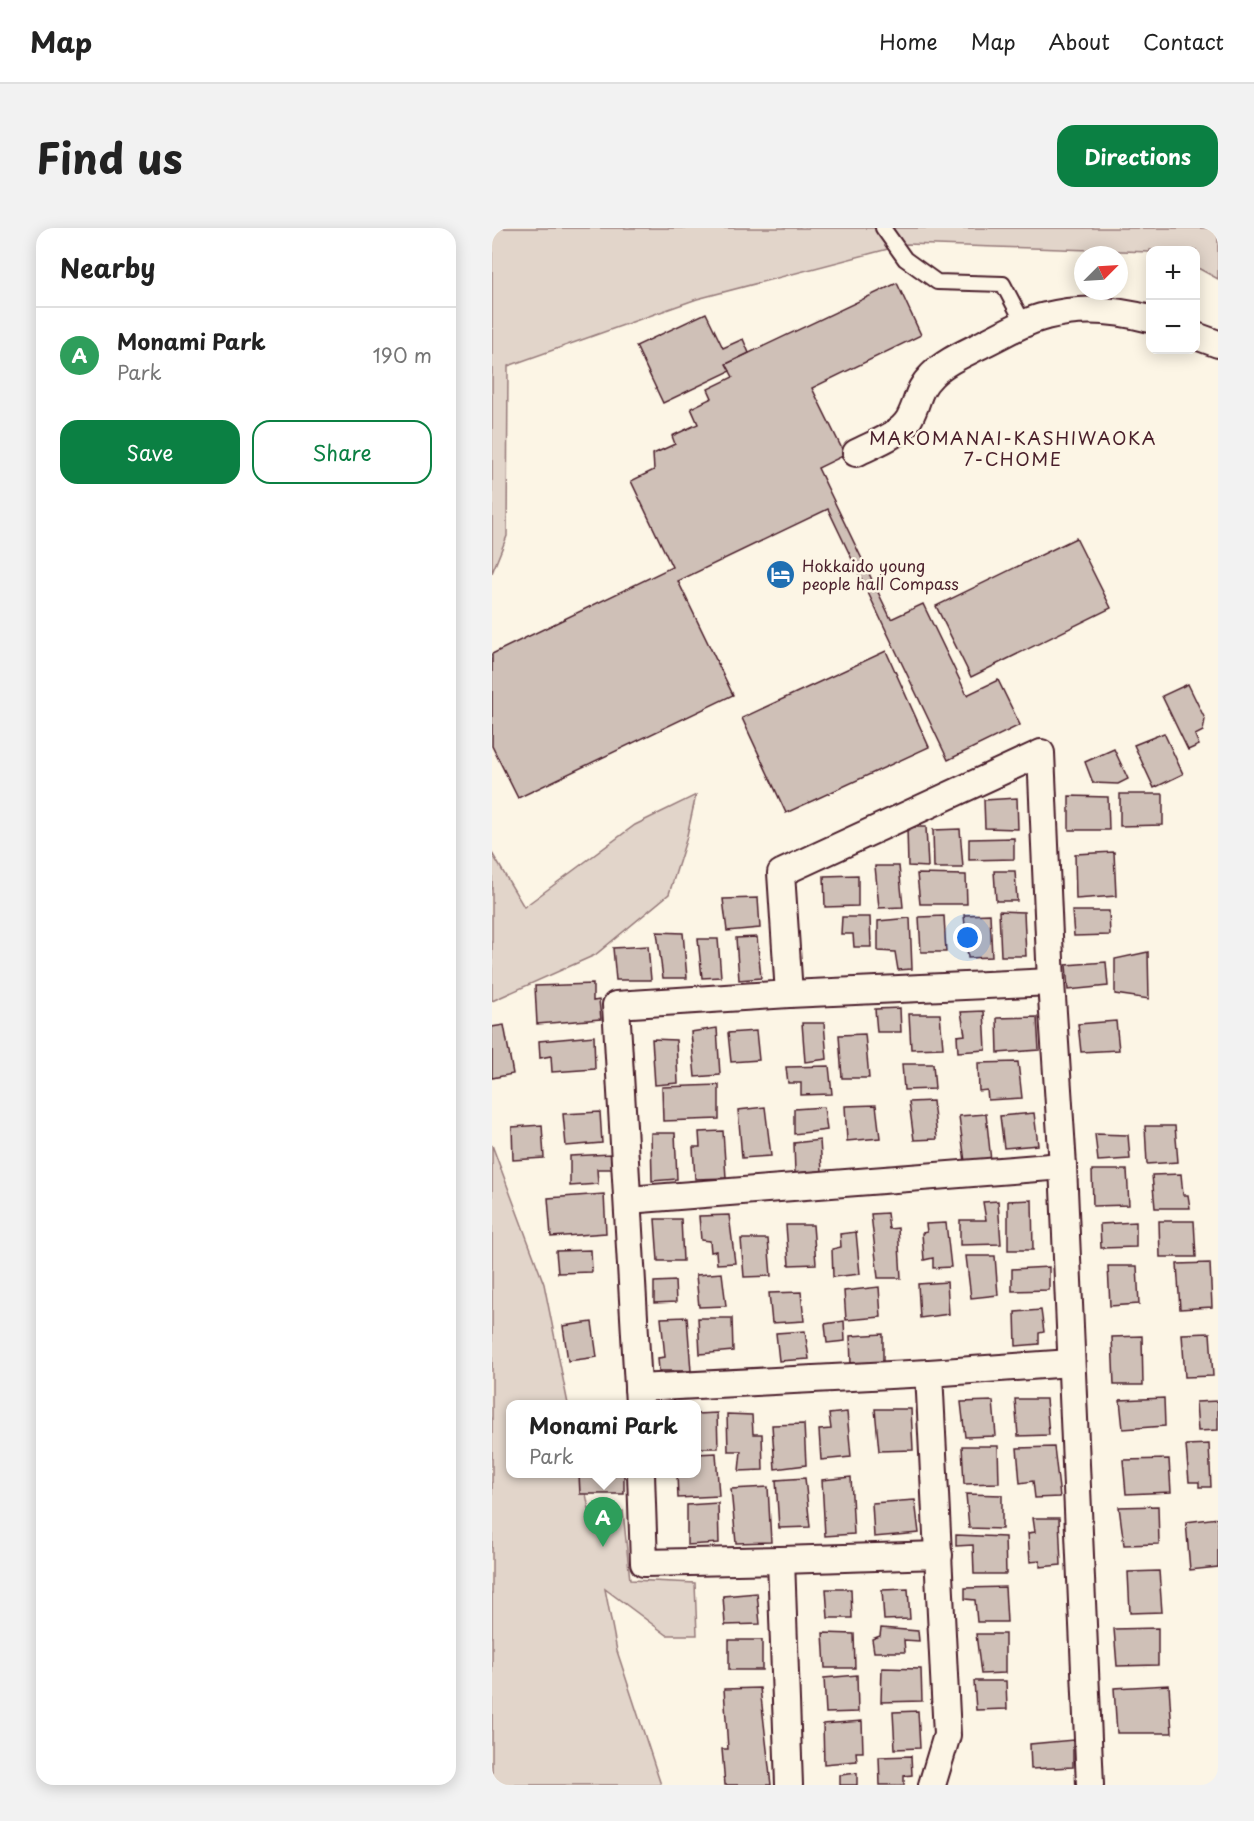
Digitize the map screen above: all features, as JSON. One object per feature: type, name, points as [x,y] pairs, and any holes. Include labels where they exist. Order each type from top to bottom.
[{"type":"street","points":[[856,453],[898,432],[909,419],[919,391],[933,374],[952,360],[1024,324],[1046,316],[1081,311],[1111,311],[1146,318]]},
{"type":"street","points":[[1200,337],[1218,344]]},
{"type":"street","points":[[789,994],[781,873],[1041,753],[1051,982],[1063,1166],[1090,1785]]},
{"type":"street","points":[[1051,982],[789,994],[616,1005],[638,1396],[1071,1363]]},
{"type":"street","points":[[628,1200],[1063,1166]]},
{"type":"street","points":[[929,1373],[947,1735],[932,1785]]},
{"type":"street","points":[[641,1478],[644,1563],[939,1556]]},
{"type":"street","points":[[782,1560],[789,1785]]},
{"type":"lane","points":[[883,228],[905,259],[937,282],[1003,284],[1024,324]]},
{"type":"shaded area","points":[[492,228],[1218,228],[1218,279],[1200,269],[1200,246],[1146,246],[1146,252],[1128,251],[1128,246],[1074,246],[1074,249],[907,244],[697,299],[508,366],[507,536],[492,573]]},
{"type":"shaded area","points":[[696,795],[686,840],[669,894],[595,955],[492,1001],[492,853],[524,907],[635,825]]},
{"type":"shaded area","points":[[492,1145],[544,1284],[567,1400],[506,1400],[506,1478],[583,1478],[590,1514],[623,1511],[630,1580],[695,1583],[697,1635],[667,1635],[605,1589],[617,1651],[661,1785],[492,1785]]},
{"type":"building","points":[[897,283],[921,335],[812,388],[845,455],[818,468],[891,619],[923,604],[967,695],[998,680],[1020,725],[948,760],[828,509],[678,581],[733,695],[518,798],[492,746],[492,654],[672,567],[631,481],[654,470],[653,454],[675,444],[672,436],[698,424],[691,408],[712,398],[708,389],[733,377],[726,364]]},
{"type":"building","points":[[706,313],[723,348],[743,339],[749,353],[726,364],[730,371],[663,403],[636,346]]},
{"type":"building","points":[[1076,538],[1111,608],[971,677],[936,606]]},
{"type":"building","points":[[886,651],[929,747],[786,813],[742,718]]},
{"type":"building","points":[[1188,684],[1205,719],[1203,731],[1195,735],[1199,745],[1188,750],[1162,696]]},
{"type":"building","points":[[1164,733],[1183,774],[1154,788],[1134,745]]},
{"type":"building","points":[[1114,749],[1128,779],[1118,784],[1093,783],[1085,762]]},
{"type":"building","points":[[1120,794],[1163,794],[1163,825],[1120,826]]},
{"type":"building","points":[[1069,796],[1108,797],[1109,830],[1069,830]]},
{"type":"building","points":[[1017,798],[1018,829],[985,828],[984,800]]},
{"type":"building","points":[[907,827],[926,827],[928,867],[908,866]]},
{"type":"building","points":[[960,829],[963,868],[934,868],[933,830]]},
{"type":"building","points":[[1014,838],[1014,859],[969,860],[969,839]]},
{"type":"building","points":[[1114,852],[1116,896],[1076,899],[1075,854]]},
{"type":"building","points":[[875,866],[899,866],[903,907],[879,908]]},
{"type":"building","points":[[994,871],[1015,871],[1017,901],[996,901]]},
{"type":"building","points":[[917,874],[966,875],[967,904],[920,904]]},
{"type":"building","points":[[858,875],[858,906],[825,907],[824,876]]},
{"type":"building","points":[[758,898],[760,928],[727,931],[723,899]]},
{"type":"building","points":[[999,911],[1024,912],[1026,956],[1001,956]]},
{"type":"building","points":[[1072,911],[1109,911],[1110,935],[1074,936]]},
{"type":"building","points":[[990,914],[992,957],[968,958],[964,915]]},
{"type":"building","points":[[944,916],[946,952],[921,952],[919,917]]},
{"type":"building","points":[[842,917],[870,917],[871,947],[854,947],[853,934],[841,934]]},
{"type":"building","points":[[910,918],[912,969],[898,970],[895,952],[878,951],[878,921]]},
{"type":"building","points":[[657,932],[683,933],[687,978],[663,978]]},
{"type":"building","points":[[757,937],[761,978],[739,980],[736,938]]},
{"type":"building","points":[[698,939],[718,939],[721,977],[702,978]]},
{"type":"building","points":[[648,946],[651,980],[616,980],[613,948]]},
{"type":"building","points":[[1148,952],[1149,999],[1115,994],[1115,959]]},
{"type":"building","points":[[1106,962],[1108,986],[1068,990],[1066,965]]},
{"type":"building","points":[[593,984],[593,1001],[599,1000],[601,1019],[537,1024],[535,986]]},
{"type":"building","points":[[900,1008],[901,1032],[877,1032],[875,1009]]},
{"type":"building","points":[[984,1011],[986,1050],[958,1052],[957,1036],[965,1035],[961,1012]]},
{"type":"building","points":[[909,1014],[940,1014],[943,1048],[911,1049]]},
{"type":"building","points":[[1037,1017],[1039,1050],[998,1053],[997,1018]]},
{"type":"building","points":[[1116,1021],[1119,1050],[1081,1052],[1078,1024]]},
{"type":"building","points":[[802,1023],[824,1023],[827,1059],[805,1062]]},
{"type":"building","points":[[504,1025],[513,1074],[492,1078],[492,1027]]},
{"type":"building","points":[[717,1028],[720,1075],[695,1077],[691,1032]]},
{"type":"building","points":[[756,1031],[759,1060],[731,1062],[728,1033]]},
{"type":"building","points":[[865,1034],[869,1078],[842,1078],[839,1035]]},
{"type":"building","points":[[594,1036],[595,1069],[552,1072],[551,1056],[540,1058],[539,1041]]},
{"type":"building","points":[[652,1039],[676,1040],[678,1083],[655,1085]]},
{"type":"building","points":[[1018,1062],[1022,1098],[988,1100],[987,1090],[979,1091],[978,1063]]},
{"type":"building","points":[[902,1064],[933,1064],[935,1089],[904,1090]]},
{"type":"building","points":[[829,1066],[832,1094],[801,1095],[801,1083],[788,1083],[786,1067]]},
{"type":"building","points":[[719,1085],[719,1119],[663,1121],[662,1087]]},
{"type":"building","points":[[933,1101],[937,1139],[914,1140],[909,1102]]},
{"type":"building","points":[[876,1105],[880,1138],[847,1141],[845,1106]]},
{"type":"building","points":[[765,1107],[771,1156],[742,1158],[738,1110]]},
{"type":"building","points":[[824,1107],[827,1130],[794,1134],[794,1109]]},
{"type":"building","points":[[600,1112],[602,1143],[566,1146],[563,1114]]},
{"type":"building","points":[[1034,1113],[1038,1145],[1004,1148],[1000,1116]]},
{"type":"building","points":[[986,1114],[991,1161],[965,1162],[959,1116]]},
{"type":"building","points":[[542,1125],[544,1158],[513,1160],[512,1127]]},
{"type":"building","points":[[1145,1126],[1175,1126],[1178,1162],[1147,1164]]},
{"type":"building","points":[[723,1131],[726,1178],[695,1179],[693,1147],[700,1147],[699,1132]]},
{"type":"building","points":[[651,1133],[675,1133],[677,1179],[652,1181]]},
{"type":"building","points":[[1095,1134],[1128,1135],[1130,1159],[1098,1161]]},
{"type":"building","points":[[820,1140],[822,1171],[795,1173],[794,1143]]},
{"type":"building","points":[[611,1154],[612,1169],[597,1169],[598,1184],[570,1186],[570,1156]]},
{"type":"building","points":[[1092,1170],[1127,1170],[1129,1205],[1093,1206]]},
{"type":"building","points":[[1181,1174],[1183,1195],[1188,1195],[1190,1208],[1155,1208],[1152,1175]]},
{"type":"building","points":[[604,1194],[606,1233],[551,1237],[548,1198]]},
{"type":"building","points":[[1032,1200],[1033,1250],[1008,1250],[1008,1201]]},
{"type":"building","points":[[998,1201],[1001,1244],[960,1245],[960,1220],[986,1220],[983,1202]]},
{"type":"building","points":[[887,1213],[889,1229],[898,1228],[901,1278],[878,1278],[871,1214]]},
{"type":"building","points":[[729,1215],[735,1263],[717,1264],[716,1251],[711,1252],[710,1241],[701,1240],[699,1216]]},
{"type":"building","points":[[655,1219],[681,1219],[683,1261],[658,1261]]},
{"type":"building","points":[[1159,1221],[1194,1221],[1196,1257],[1160,1257]]},
{"type":"building","points":[[1136,1222],[1136,1247],[1101,1248],[1100,1224]]},
{"type":"building","points":[[946,1223],[951,1267],[933,1268],[933,1258],[924,1260],[922,1233],[927,1232],[926,1224]]},
{"type":"building","points":[[786,1225],[813,1225],[816,1264],[789,1265]]},
{"type":"building","points":[[856,1232],[860,1274],[833,1277],[832,1249],[841,1247],[840,1234]]},
{"type":"building","points":[[741,1239],[768,1239],[771,1276],[744,1277]]},
{"type":"building","points":[[591,1250],[592,1272],[558,1273],[556,1251]]},
{"type":"building","points":[[966,1256],[995,1256],[998,1295],[971,1298]]},
{"type":"building","points":[[1210,1263],[1212,1307],[1180,1309],[1177,1264]]},
{"type":"building","points":[[1108,1266],[1137,1266],[1139,1304],[1110,1306]]},
{"type":"building","points":[[1049,1267],[1049,1290],[1012,1291],[1012,1269]]},
{"type":"building","points":[[722,1273],[726,1306],[699,1307],[696,1275]]},
{"type":"building","points":[[675,1281],[676,1302],[654,1303],[654,1282]]},
{"type":"building","points":[[947,1282],[949,1314],[920,1318],[918,1284]]},
{"type":"building","points":[[879,1287],[881,1317],[846,1320],[844,1291]]},
{"type":"building","points":[[801,1292],[804,1321],[772,1323],[769,1293]]},
{"type":"building","points":[[1041,1310],[1044,1332],[1039,1333],[1039,1344],[1016,1346],[1015,1312]]},
{"type":"building","points":[[687,1317],[691,1371],[659,1371],[658,1358],[665,1357],[661,1318]]},
{"type":"building","points":[[698,1318],[732,1318],[733,1351],[700,1354]]},
{"type":"building","points":[[844,1321],[845,1341],[827,1343],[825,1324]]},
{"type":"building","points":[[592,1322],[597,1357],[568,1361],[563,1326]]},
{"type":"building","points":[[805,1331],[809,1359],[779,1361],[776,1333]]},
{"type":"building","points":[[1210,1333],[1213,1376],[1185,1377],[1182,1334]]},
{"type":"building","points":[[883,1334],[883,1364],[851,1365],[850,1336]]},
{"type":"building","points":[[1142,1336],[1143,1385],[1114,1385],[1112,1337]]},
{"type":"building","points":[[1164,1398],[1165,1426],[1123,1429],[1120,1400]]},
{"type":"building","points":[[1015,1399],[1046,1399],[1049,1435],[1018,1436]]},
{"type":"building","points":[[993,1401],[996,1436],[965,1437],[961,1402]]},
{"type":"building","points":[[1218,1401],[1218,1430],[1198,1431],[1196,1402]]},
{"type":"building","points":[[875,1409],[911,1409],[913,1450],[879,1451]]},
{"type":"building","points":[[847,1412],[851,1457],[821,1460],[819,1430],[831,1429],[829,1414]]},
{"type":"building","points":[[717,1413],[718,1448],[701,1448],[701,1414]]},
{"type":"building","points":[[727,1414],[752,1415],[753,1434],[762,1434],[763,1470],[739,1471],[741,1451],[728,1451]]},
{"type":"building","points":[[804,1424],[806,1465],[775,1469],[772,1425]]},
{"type":"building","points":[[1209,1444],[1211,1487],[1199,1487],[1199,1482],[1189,1482],[1186,1445]]},
{"type":"building","points":[[962,1446],[998,1446],[999,1483],[964,1484]]},
{"type":"building","points":[[1054,1447],[1060,1497],[1035,1498],[1033,1481],[1020,1483],[1017,1448]]},
{"type":"building","points":[[716,1453],[719,1496],[678,1498],[677,1478],[701,1478],[701,1454]]},
{"type":"building","points":[[1169,1459],[1171,1492],[1126,1494],[1123,1460]]},
{"type":"building","points":[[851,1477],[854,1534],[825,1536],[822,1480]]},
{"type":"building","points":[[579,1478],[624,1478],[624,1494],[580,1494]]},
{"type":"building","points":[[805,1478],[810,1527],[779,1528],[776,1480]]},
{"type":"building","points":[[768,1487],[771,1542],[736,1543],[731,1489]]},
{"type":"building","points":[[966,1494],[1002,1495],[1002,1529],[969,1528]]},
{"type":"building","points":[[915,1500],[919,1533],[874,1537],[872,1503]]},
{"type":"building","points":[[718,1503],[719,1543],[687,1545],[687,1505]]},
{"type":"building","points":[[1158,1506],[1159,1544],[1124,1545],[1119,1507]]},
{"type":"building","points":[[1033,1518],[1059,1518],[1061,1565],[1040,1567],[1040,1561],[1030,1562],[1028,1533],[1035,1532]]},
{"type":"building","points":[[1218,1518],[1218,1567],[1190,1570],[1186,1522]]},
{"type":"building","points":[[956,1535],[1005,1537],[1006,1574],[974,1574],[973,1545],[956,1546]]},
{"type":"building","points":[[1159,1571],[1162,1612],[1130,1613],[1128,1572]]},
{"type":"building","points":[[1005,1587],[1007,1622],[977,1622],[975,1600],[965,1599],[965,1588]]},
{"type":"building","points":[[826,1589],[851,1589],[852,1618],[828,1618]]},
{"type":"building","points":[[908,1589],[910,1619],[884,1620],[882,1590]]},
{"type":"building","points":[[757,1593],[760,1624],[725,1625],[723,1596]]},
{"type":"building","points":[[881,1628],[918,1631],[919,1641],[904,1640],[905,1652],[874,1652],[872,1639],[880,1636]]},
{"type":"building","points":[[1158,1628],[1158,1665],[1117,1666],[1114,1629]]},
{"type":"building","points":[[823,1633],[854,1634],[855,1668],[825,1668]]},
{"type":"building","points":[[976,1634],[1005,1634],[1005,1673],[981,1674]]},
{"type":"building","points":[[729,1640],[762,1640],[762,1670],[729,1670]]},
{"type":"building","points":[[882,1668],[921,1669],[922,1701],[881,1702]]},
{"type":"building","points":[[857,1675],[858,1712],[826,1713],[824,1678]]},
{"type":"building","points":[[974,1681],[1006,1681],[1007,1709],[976,1710]]},
{"type":"building","points":[[1169,1685],[1172,1733],[1117,1733],[1114,1688]]},
{"type":"building","points":[[760,1688],[771,1785],[725,1785],[722,1749],[728,1749],[724,1689]]},
{"type":"building","points":[[918,1711],[920,1748],[895,1749],[893,1712]]},
{"type":"building","points":[[862,1721],[863,1752],[856,1752],[857,1761],[824,1764],[823,1724]]},
{"type":"building","points":[[1073,1740],[1073,1767],[1031,1769],[1030,1744]]},
{"type":"building","points":[[911,1756],[912,1775],[904,1776],[904,1785],[880,1785],[879,1757]]},
{"type":"building","points":[[857,1773],[857,1785],[840,1785],[840,1775]]},
{"type":"place","name":"Hokkaido young people hall Compass","points":[[781,574]]},
{"type":"place","name":"Monami Park","points":[[603,1547]]},
{"type":"district","name":"MAKOMANAI-KASHIWAOKA 7-CHOME","points":[[1013,447]]}]
